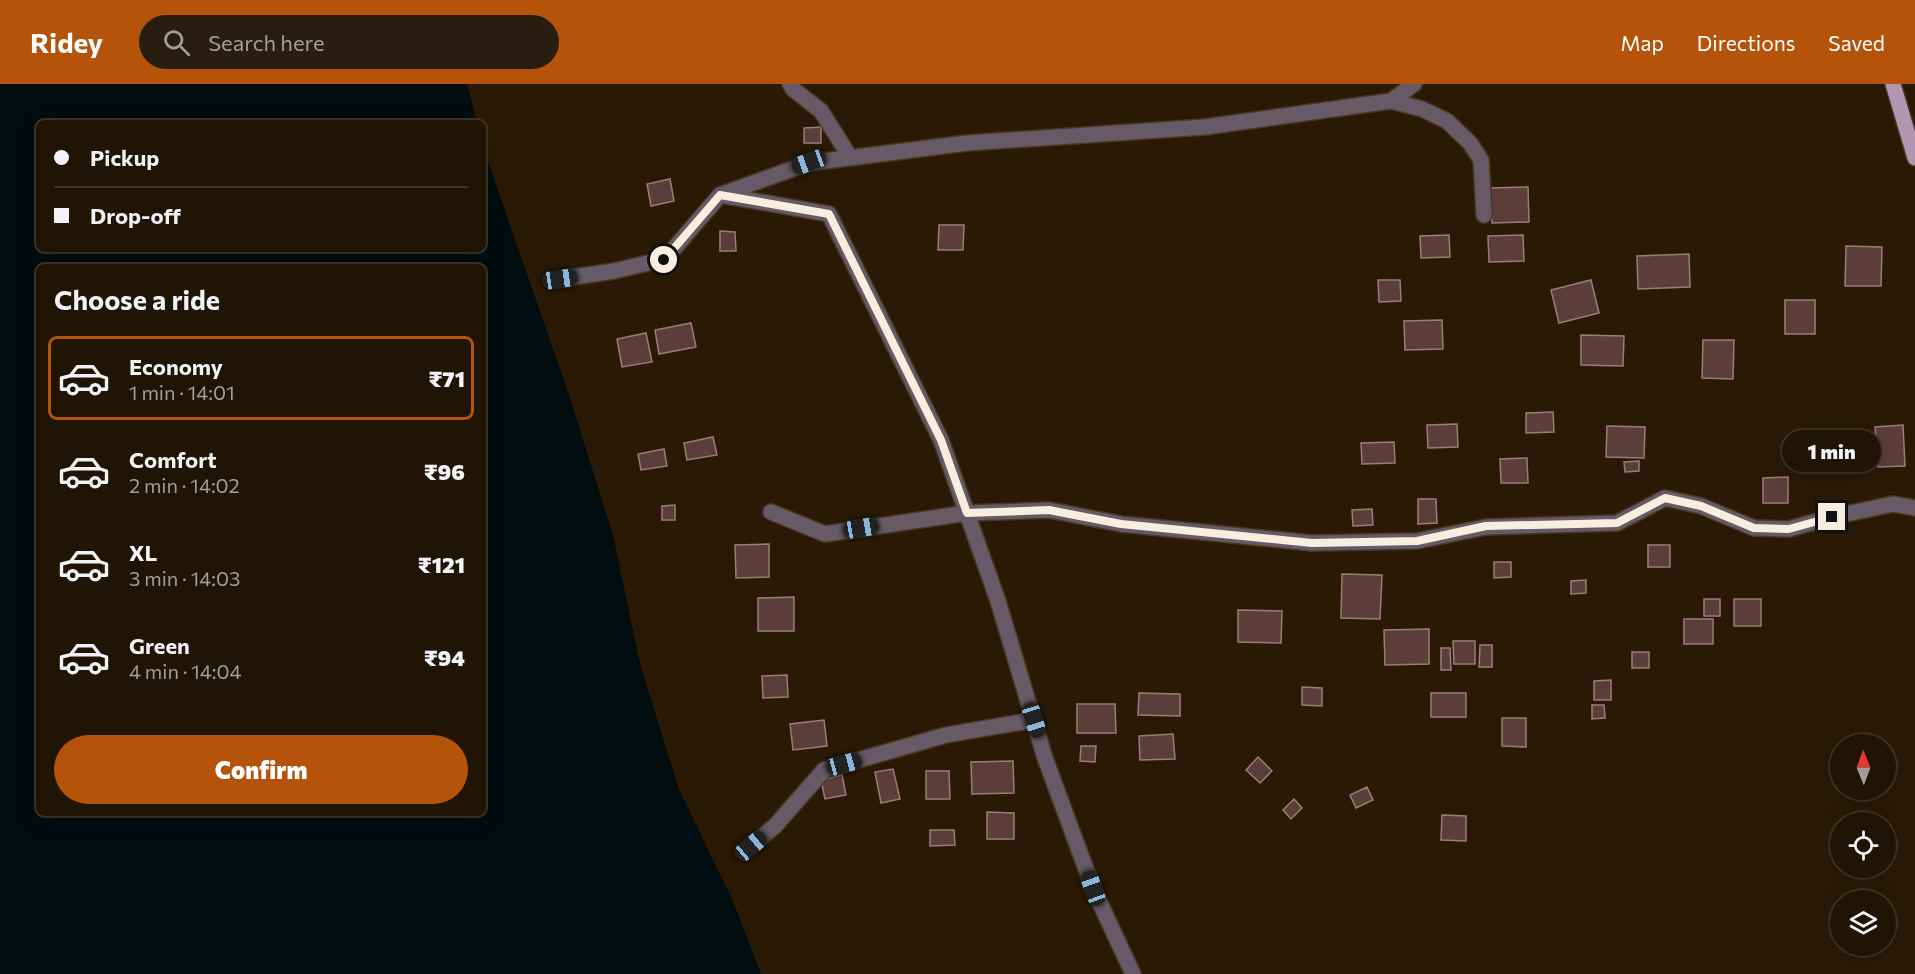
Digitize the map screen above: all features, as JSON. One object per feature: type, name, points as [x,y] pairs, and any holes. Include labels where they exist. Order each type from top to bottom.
[{"type":"main road","points":[[1893,84],[1915,158]]},
{"type":"street","points":[[790,84],[793,90],[821,111],[850,157]]},
{"type":"street","points":[[1391,101],[1414,84]]},
{"type":"street","points":[[560,279],[614,271],[664,260],[720,195],[809,162],[967,143],[1205,127],[1391,101],[1422,109],[1447,121],[1470,143],[1481,160],[1484,215]]},
{"type":"street","points":[[720,195],[829,214],[941,440],[998,601],[1034,720],[1093,888],[1133,974]]},
{"type":"street","points":[[771,512],[825,534],[967,513],[1049,510],[1121,524],[1312,543],[1417,541],[1486,526],[1617,523],[1665,498],[1701,506],[1754,528],[1789,529],[1893,504],[1915,507]]},
{"type":"street","points":[[751,846],[775,826],[824,770],[946,735],[1034,720]]},
{"type":"shaded area","points":[[0,84],[467,84],[476,120],[36,120],[36,252],[486,252],[486,156],[569,395],[613,535],[640,664],[679,789],[733,901],[761,974],[0,974]]},
{"type":"building","points":[[821,127],[821,143],[804,143],[804,128]]},
{"type":"building","points":[[670,179],[674,201],[651,206],[647,184]]},
{"type":"building","points":[[1528,187],[1529,222],[1492,223],[1490,188]]},
{"type":"building","points":[[939,225],[964,225],[963,250],[938,250]]},
{"type":"building","points":[[720,231],[735,232],[736,251],[720,251]]},
{"type":"building","points":[[1449,235],[1450,257],[1421,258],[1420,236]]},
{"type":"building","points":[[1523,235],[1524,261],[1489,262],[1488,236]]},
{"type":"building","points":[[1846,246],[1882,247],[1881,286],[1845,286]]},
{"type":"building","points":[[1689,254],[1690,287],[1638,289],[1637,256]]},
{"type":"building","points":[[1378,280],[1400,280],[1401,301],[1379,302]]},
{"type":"building","points":[[1591,280],[1599,313],[1559,323],[1551,290]]},
{"type":"building","points":[[1785,300],[1815,300],[1815,334],[1785,334]]},
{"type":"building","points":[[1442,320],[1443,349],[1405,350],[1404,321]]},
{"type":"building","points":[[691,323],[696,347],[659,354],[655,330]]},
{"type":"building","points":[[646,333],[652,362],[622,367],[617,339]]},
{"type":"building","points":[[1581,335],[1624,336],[1623,366],[1581,365]]},
{"type":"building","points":[[1703,340],[1734,340],[1733,379],[1702,378]]},
{"type":"building","points":[[1553,412],[1554,432],[1526,433],[1526,413]]},
{"type":"building","points":[[1457,424],[1458,447],[1428,448],[1427,425]]},
{"type":"building","points":[[1903,425],[1905,466],[1878,467],[1875,427]]},
{"type":"building","points":[[1607,426],[1645,427],[1644,458],[1606,457]]},
{"type":"building","points":[[713,437],[717,455],[687,460],[684,443]]},
{"type":"building","points":[[1394,442],[1395,463],[1362,464],[1361,443]]},
{"type":"building","points":[[664,449],[667,466],[641,470],[638,454]]},
{"type":"building","points":[[1527,458],[1528,483],[1501,483],[1500,459]]},
{"type":"building","points":[[1639,461],[1639,471],[1625,472],[1624,462]]},
{"type":"building","points":[[1788,477],[1788,503],[1763,503],[1763,478]]},
{"type":"building","points":[[1418,499],[1436,499],[1437,523],[1418,524]]},
{"type":"building","points":[[675,505],[675,520],[662,520],[662,506]]},
{"type":"building","points":[[1372,509],[1373,525],[1353,526],[1352,510]]},
{"type":"building","points":[[769,544],[769,577],[736,578],[735,545]]},
{"type":"building","points":[[1648,545],[1670,545],[1670,567],[1648,567]]},
{"type":"building","points":[[1494,562],[1511,562],[1511,577],[1494,578]]},
{"type":"building","points":[[1342,574],[1382,575],[1380,619],[1341,618]]},
{"type":"building","points":[[1586,580],[1586,593],[1571,594],[1571,581]]},
{"type":"building","points":[[794,597],[794,631],[758,631],[758,598]]},
{"type":"building","points":[[1704,599],[1720,599],[1720,616],[1704,616]]},
{"type":"building","points":[[1734,599],[1761,599],[1761,626],[1734,626]]},
{"type":"building","points":[[1238,610],[1282,611],[1281,643],[1238,642]]},
{"type":"building","points":[[1684,619],[1713,619],[1713,644],[1684,644]]},
{"type":"building","points":[[1429,629],[1429,664],[1385,665],[1384,630]]},
{"type":"building","points":[[1453,641],[1475,641],[1475,664],[1454,664]]},
{"type":"building","points":[[1480,645],[1492,645],[1492,667],[1479,667]]},
{"type":"building","points":[[1441,648],[1450,648],[1451,670],[1441,670]]},
{"type":"building","points":[[1632,652],[1649,652],[1649,668],[1632,668]]},
{"type":"building","points":[[787,675],[788,697],[763,698],[762,676]]},
{"type":"building","points":[[1611,680],[1611,700],[1594,700],[1594,681]]},
{"type":"building","points":[[1302,687],[1322,688],[1322,706],[1302,705]]},
{"type":"building","points":[[1139,693],[1180,694],[1180,716],[1138,715]]},
{"type":"building","points":[[1431,693],[1466,693],[1466,717],[1431,717]]},
{"type":"building","points":[[1077,704],[1115,704],[1116,733],[1077,733]]},
{"type":"building","points":[[1592,705],[1604,705],[1605,718],[1592,719]]},
{"type":"building","points":[[1502,718],[1526,718],[1526,747],[1502,746]]},
{"type":"building","points":[[824,720],[827,746],[793,750],[790,724]]},
{"type":"building","points":[[1173,734],[1175,759],[1140,760],[1139,736]]},
{"type":"building","points":[[1081,746],[1096,746],[1095,762],[1080,761]]},
{"type":"building","points":[[1258,757],[1272,771],[1260,783],[1246,770]]},
{"type":"building","points":[[1013,761],[1014,793],[972,794],[971,762]]},
{"type":"building","points":[[893,769],[900,799],[881,803],[875,772]]},
{"type":"building","points":[[926,771],[949,771],[950,799],[926,799]]},
{"type":"building","points":[[842,775],[846,795],[825,799],[821,780]]},
{"type":"building","points":[[1367,787],[1373,800],[1356,808],[1350,795]]},
{"type":"building","points":[[1294,799],[1302,808],[1291,819],[1283,810]]},
{"type":"building","points":[[987,812],[1014,813],[1014,839],[987,839]]},
{"type":"building","points":[[1442,815],[1466,816],[1466,841],[1441,840]]},
{"type":"building","points":[[930,830],[954,830],[955,845],[930,846]]},
{"type":"route","points":[[664,260],[720,195],[829,214],[941,440],[967,513],[1049,510],[1121,524],[1312,543],[1417,541],[1486,526],[1617,523],[1665,498],[1701,506],[1754,528],[1789,529],[1832,517]]}]
